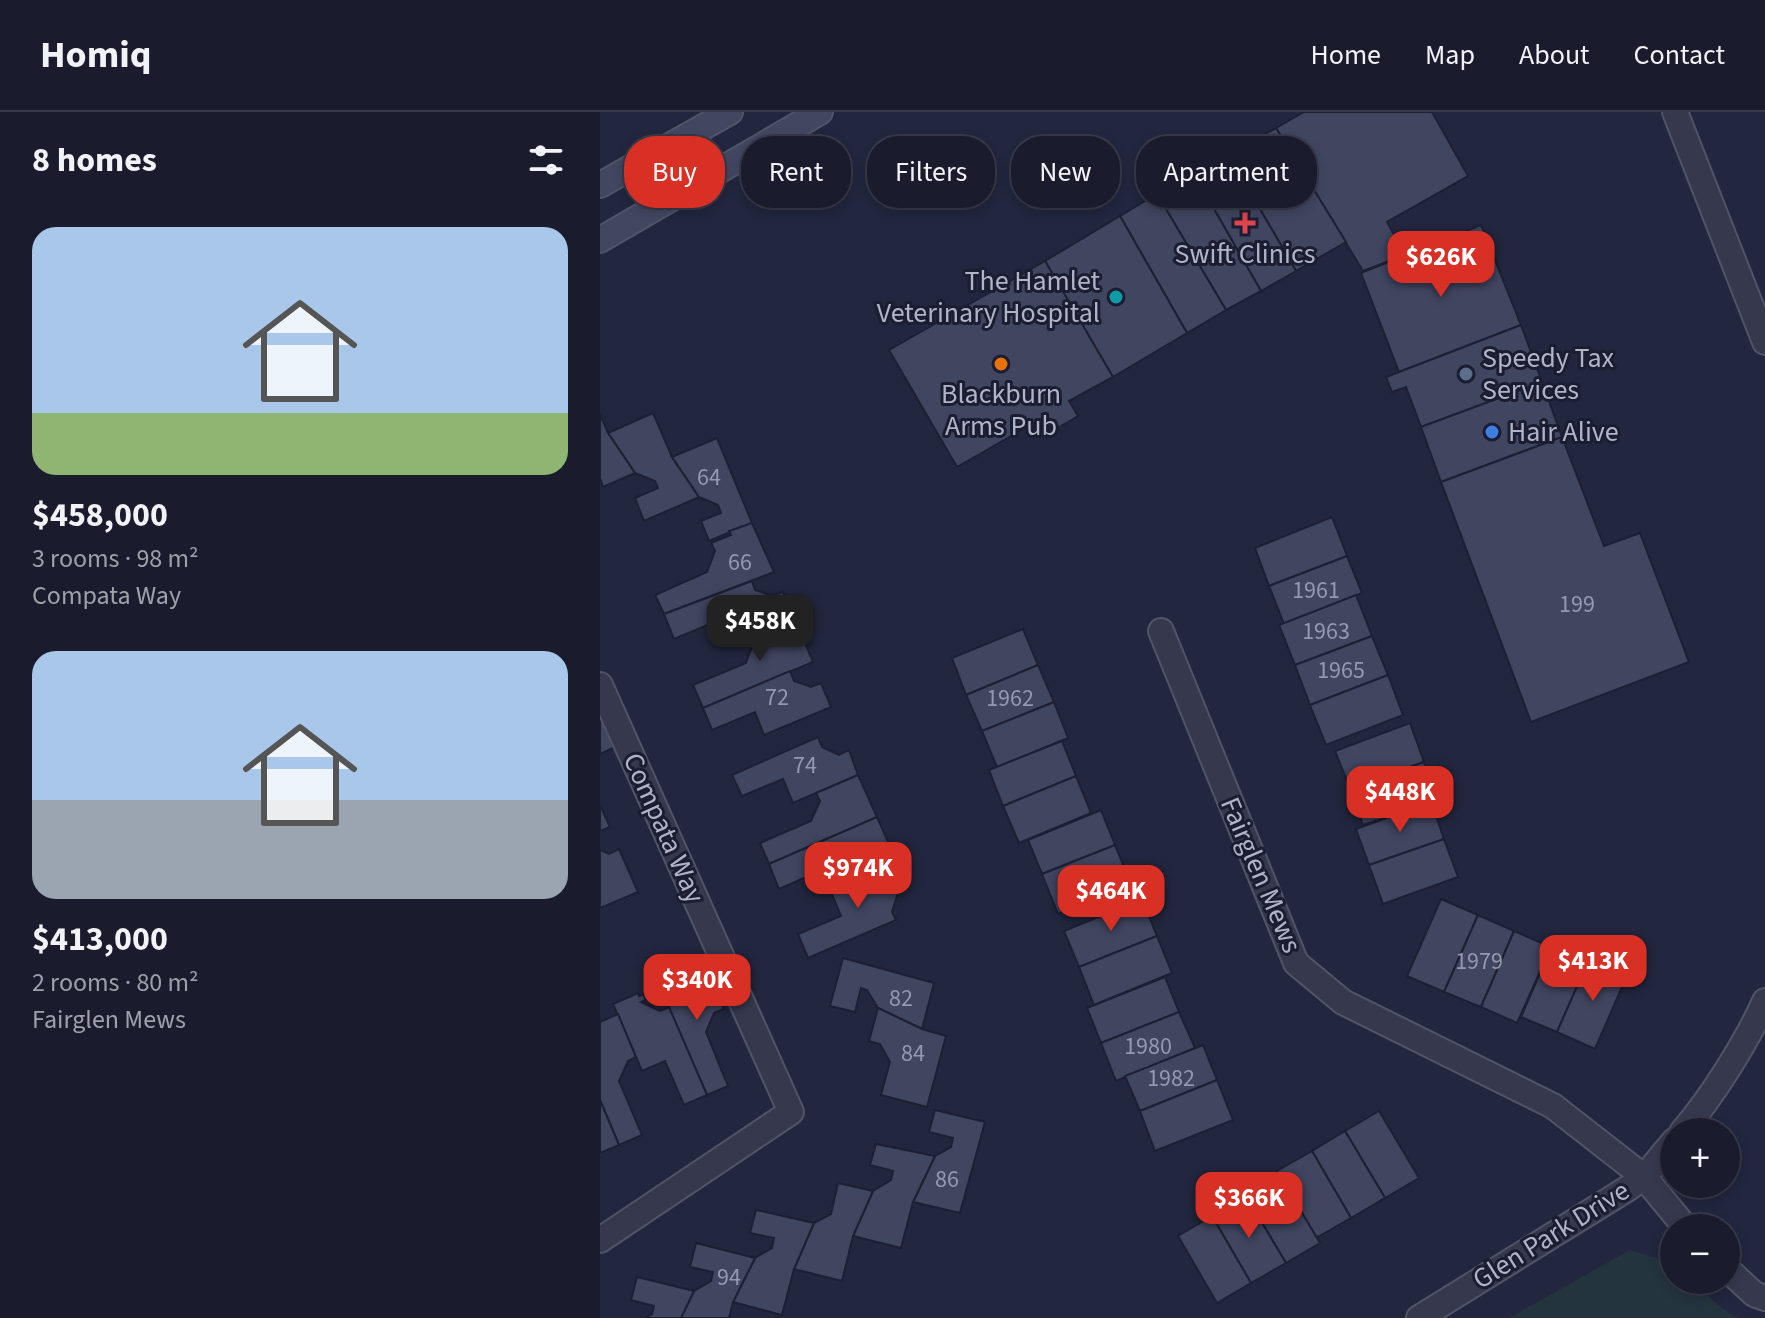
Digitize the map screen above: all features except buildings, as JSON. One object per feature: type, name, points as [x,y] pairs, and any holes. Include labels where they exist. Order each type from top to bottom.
[{"type":"street","points":[[600,185],[730,112]]},
{"type":"street","points":[[600,240],[820,112]]},
{"type":"street","points":[[1675,112],[1765,342]]},
{"type":"street","name":"Fairglen Mews","points":[[1161,631],[1296,963],[1343,1002],[1553,1106],[1644,1177],[1674,1214]]},
{"type":"street","name":"Compata Way","points":[[600,685],[791,1112],[600,1240]]},
{"type":"street","points":[[1692,1118],[1757,1019],[1765,1001]]},
{"type":"street","name":"Glen Park Drive","points":[[1419,1318],[1644,1177],[1660,1158]]},
{"type":"street","points":[[1740,1281],[1754,1294],[1765,1298]]},
{"type":"shaded area","points":[[1630,1250],[1660,1259],[1660,1294],[1705,1294],[1739,1318],[1509,1318]]},
{"type":"place","name":"Swift Clinics","points":[[1245,223]]},
{"type":"place","name":"The Hamlet Veterinary Hospital","points":[[1116,297]]},
{"type":"place","name":"Blackburn Arms Pub","points":[[1001,364]]},
{"type":"place","name":"Speedy Tax Services","points":[[1466,374]]},
{"type":"place","name":"Hair Alive","points":[[1492,432]]}]
